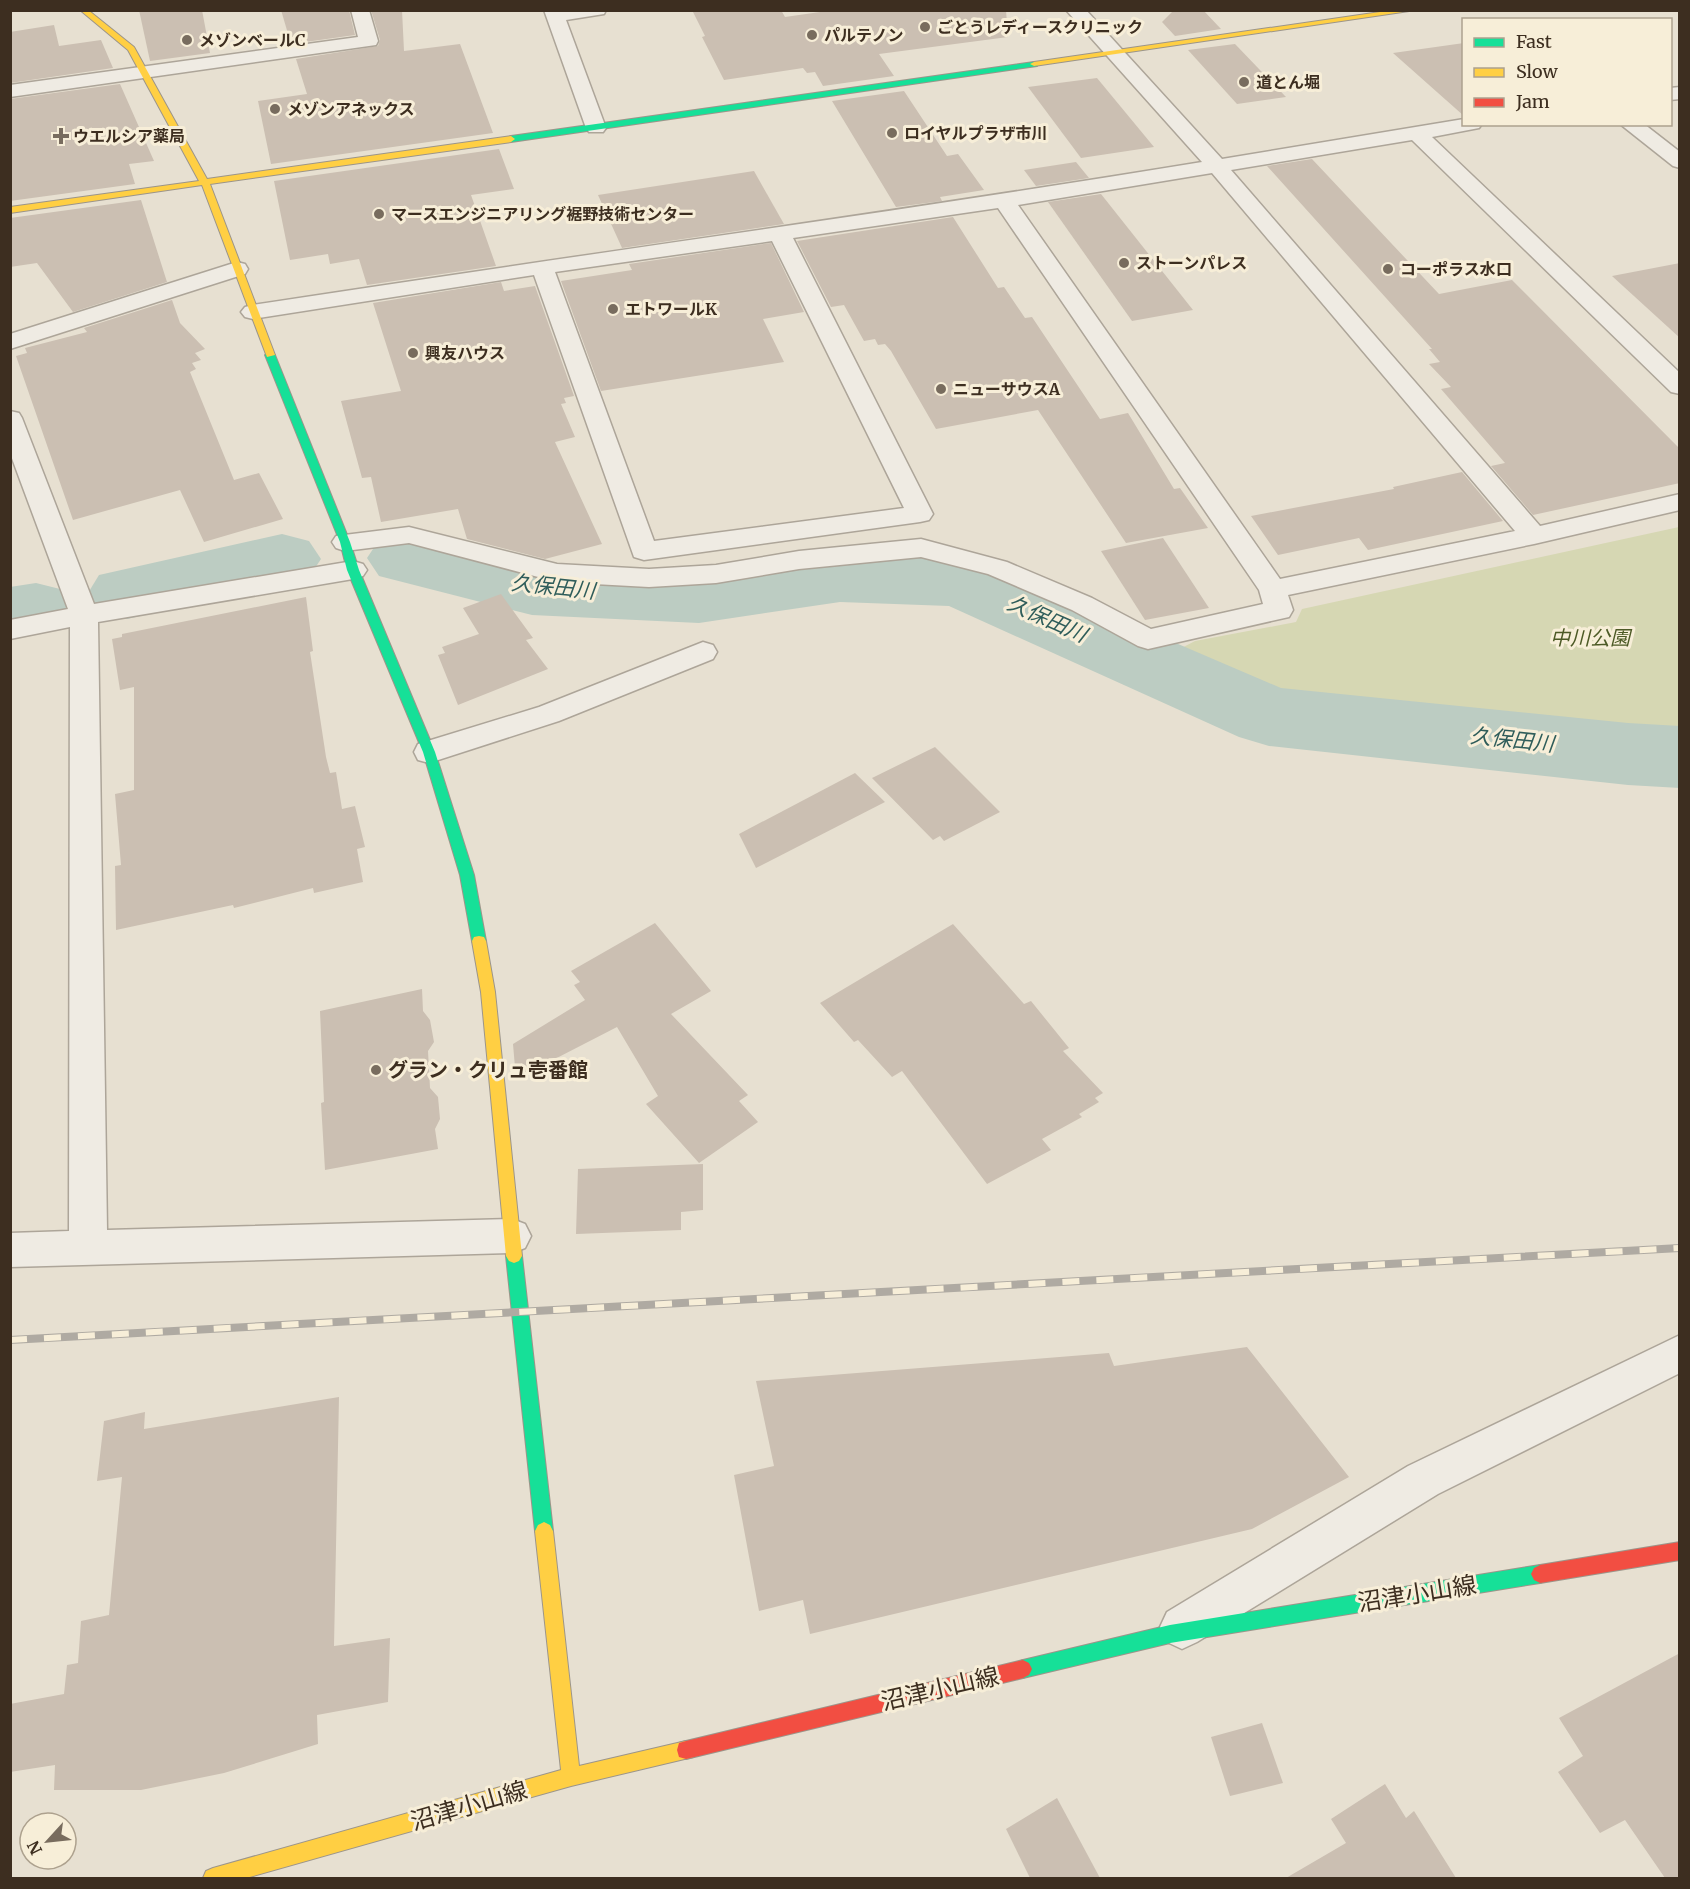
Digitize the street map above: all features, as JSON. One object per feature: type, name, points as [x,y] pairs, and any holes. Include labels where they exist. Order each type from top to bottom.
[{"type":"street","points":[[83,10],[131,49],[205,183],[253,312],[345,542],[353,570],[429,752],[467,875],[488,992],[571,1777]]},
{"type":"street","points":[[10,91],[369,41],[360,10]]},
{"type":"street","points":[[596,128],[554,13],[597,10]]},
{"type":"street","points":[[1075,10],[1216,165],[1534,536]]},
{"type":"street","points":[[10,210],[1413,10]]},
{"type":"street","points":[[253,312],[542,267],[1004,201],[1462,126]]},
{"type":"street","points":[[1633,126],[1680,162]]},
{"type":"street","points":[[1417,133],[1680,387]]},
{"type":"street","points":[[345,542],[409,535],[463,547],[557,573],[650,578],[716,574],[799,560],[921,548],[997,568],[1082,604],[1148,639],[1279,610],[1273,589],[1004,201]]},
{"type":"street","points":[[644,551],[920,514],[780,234]]},
{"type":"street","points":[[542,267],[644,551],[650,578]]},
{"type":"street","points":[[10,342],[237,269]]},
{"type":"street","points":[[10,418],[84,615],[88,1249]]},
{"type":"street","points":[[1273,589],[1534,536],[1680,502]]},
{"type":"street","points":[[10,630],[84,615],[353,570]]},
{"type":"street","points":[[429,752],[549,714],[703,652]]},
{"type":"street","points":[[10,1250],[512,1236]]},
{"type":"street","points":[[1170,1634],[1423,1480],[1680,1353]]},
{"type":"street","name":"沼津小山線","points":[[213,1878],[571,1777],[1170,1634],[1680,1551]]},
{"type":"green space","name":"中川公園","points":[[1679,527],[1679,736],[1266,699],[1174,652],[1195,641],[1296,622],[1302,609]]},
{"type":"building","points":[[139,10],[202,10],[210,53],[150,61]]},
{"type":"building","points":[[281,10],[349,10],[355,35],[291,44]]},
{"type":"building","points":[[371,10],[402,10],[404,51],[460,44],[493,133],[271,164],[258,101],[307,94],[296,59],[378,46],[380,40]]},
{"type":"building","points":[[692,10],[781,10],[785,17],[834,10],[1006,10],[1008,37],[879,54],[894,76],[823,86],[815,72],[807,73],[803,68],[724,80],[702,37],[705,36]]},
{"type":"building","points":[[1174,10],[1203,10],[1221,29],[1175,36],[1162,22]]},
{"type":"building","points":[[54,25],[59,46],[101,40],[113,68],[10,83],[10,32]]},
{"type":"building","points":[[1462,43],[1462,114],[1393,53]]},
{"type":"building","name":"道とん堀","points":[[1235,44],[1286,97],[1237,104],[1188,50]]},
{"type":"building","points":[[1097,78],[1154,147],[1081,158],[1028,87]]},
{"type":"building","points":[[120,84],[154,161],[129,164],[135,184],[10,201],[10,99]]},
{"type":"building","points":[[904,91],[947,156],[958,154],[984,190],[940,197],[942,201],[896,207],[832,101]]},
{"type":"building","points":[[499,149],[514,189],[471,195],[496,266],[367,285],[359,259],[330,264],[328,254],[290,260],[274,181]]},
{"type":"building","points":[[1312,159],[1439,294],[1512,280],[1680,449],[1680,483],[1533,515],[1491,466],[1505,463],[1441,389],[1451,387],[1429,364],[1440,362],[1429,349],[1432,349],[1267,166]]},
{"type":"building","points":[[1076,162],[1089,178],[1036,186],[1024,170]]},
{"type":"building","points":[[754,171],[784,224],[622,248],[598,195]]},
{"type":"building","name":"ストーンパレス","points":[[1101,194],[1193,310],[1132,321],[1048,202]]},
{"type":"building","points":[[141,200],[167,282],[73,312],[37,263],[10,267],[10,218]]},
{"type":"building","points":[[953,217],[998,288],[1004,287],[1025,318],[1032,317],[1100,419],[1128,413],[1174,489],[1180,488],[1208,528],[1126,543],[1038,410],[936,429],[885,344],[878,345],[875,339],[864,341],[844,305],[831,307],[797,241]]},
{"type":"building","points":[[771,243],[804,312],[763,319],[784,362],[601,391],[561,281],[632,270],[629,264]]},
{"type":"building","points":[[1680,263],[1680,338],[1612,276]]},
{"type":"building","points":[[501,282],[504,291],[535,286],[574,396],[564,398],[566,403],[561,404],[575,437],[555,442],[602,544],[545,559],[467,539],[458,509],[381,522],[371,477],[362,478],[341,401],[401,391],[373,303]]},
{"type":"building","points":[[172,300],[180,323],[205,349],[195,353],[201,360],[192,363],[196,369],[190,372],[234,480],[259,473],[283,519],[204,542],[180,490],[73,520],[16,356],[27,353],[25,348],[87,332],[84,328]]},
{"type":"building","points":[[1462,472],[1503,521],[1368,550],[1359,538],[1278,555],[1251,516],[1394,489],[1393,487]]},
{"type":"building","points":[[1163,538],[1209,608],[1145,620],[1101,551]]},
{"type":"building","points":[[501,594],[533,638],[526,640],[548,669],[458,705],[438,655],[445,653],[442,647],[479,634],[463,608]]},
{"type":"building","points":[[306,597],[313,651],[310,652],[326,757],[330,773],[336,772],[342,809],[355,806],[365,847],[357,849],[363,882],[314,893],[313,888],[234,908],[233,905],[116,930],[115,866],[121,865],[115,794],[134,790],[134,687],[120,690],[112,639],[122,637],[122,634]]},
{"type":"building","points":[[935,747],[1000,812],[944,841],[940,836],[933,840],[872,778]]},
{"type":"building","points":[[855,773],[885,802],[756,868],[739,834]]},
{"type":"building","points":[[655,923],[711,991],[671,1014],[748,1095],[739,1101],[758,1122],[699,1163],[646,1104],[658,1096],[617,1027],[516,1079],[513,1044],[585,1000],[574,985],[580,982],[571,971]]},
{"type":"building","points":[[953,924],[1024,1004],[1031,1001],[1069,1048],[1063,1051],[1103,1093],[1095,1098],[1099,1102],[1079,1114],[1082,1117],[1042,1139],[1051,1150],[987,1184],[902,1071],[892,1077],[858,1040],[854,1042],[820,1003]]},
{"type":"building","name":"グラン・クリュ壱番館","points":[[422,989],[423,1011],[430,1020],[434,1042],[428,1051],[430,1088],[438,1097],[440,1119],[435,1129],[438,1149],[325,1170],[321,1103],[324,1102],[320,1011]]},
{"type":"building","points":[[703,1164],[703,1210],[681,1212],[681,1230],[576,1234],[578,1169]]},
{"type":"building","points":[[1247,1347],[1349,1477],[1252,1529],[810,1634],[803,1600],[759,1611],[734,1475],[774,1466],[756,1381],[1109,1353],[1114,1366]]},
{"type":"building","points":[[339,1397],[334,1646],[390,1638],[388,1702],[317,1715],[318,1744],[224,1773],[141,1790],[54,1790],[55,1765],[10,1772],[10,1704],[64,1694],[67,1665],[78,1663],[81,1621],[109,1615],[122,1477],[97,1481],[104,1421],[145,1412],[144,1429]]},
{"type":"building","points":[[1680,1653],[1680,1878],[1665,1878],[1625,1820],[1600,1833],[1558,1772],[1583,1756],[1559,1718]]},
{"type":"building","points":[[1262,1723],[1283,1783],[1230,1796],[1211,1737]]},
{"type":"building","points":[[1385,1784],[1406,1818],[1414,1811],[1456,1878],[1286,1878],[1346,1843],[1331,1819]]},
{"type":"building","points":[[1057,1798],[1100,1878],[1030,1878],[1006,1829]]},
{"type":"waterway","name":"久保田川","points":[[406,558],[532,589],[699,597],[840,577],[961,581],[1269,716],[1628,754],[1680,757]]},
{"type":"waterway","name":"久保田川","points":[[127,593],[282,559]]},
{"type":"waterway","name":"久保田川","points":[[10,614],[36,609]]},
{"type":"railway","points":[[10,1340],[1680,1248]]},
{"type":"traffic: fast","points":[[511,139],[1034,64]]},
{"type":"traffic: fast","points":[[270,355],[345,542],[353,570],[429,752],[467,875],[479,941]]},
{"type":"traffic: fast","points":[[514,1256],[544,1531]]},
{"type":"traffic: fast","points":[[1023,1669],[1170,1634],[1540,1574]]},
{"type":"traffic: slow","points":[[83,10],[131,49],[205,183],[270,355]]},
{"type":"traffic: slow","points":[[1034,64],[1413,10]]},
{"type":"traffic: slow","points":[[10,210],[511,139]]},
{"type":"traffic: slow","points":[[479,941],[488,992],[514,1256]]},
{"type":"traffic: slow","points":[[544,1531],[571,1777]]},
{"type":"traffic: slow","points":[[213,1878],[571,1777],[686,1750]]},
{"type":"traffic: jam","points":[[1540,1574],[1680,1551]]},
{"type":"traffic: jam","points":[[686,1750],[1023,1669]]},
{"type":"place","name":"ごとうレディースクリニック","points":[[925,27]]},
{"type":"place","name":"パルテノン","points":[[812,35]]},
{"type":"place","name":"メゾンベールC","points":[[187,40]]},
{"type":"place","name":"道とん堀","points":[[1244,82]]},
{"type":"place","name":"メゾンアネックス","points":[[275,109]]},
{"type":"place","name":"ロイヤルプラザ市川","points":[[892,133]]},
{"type":"place","name":"ウエルシア薬局","points":[[61,136]]},
{"type":"place","name":"マースエンジニアリング裾野技術センター","points":[[379,214]]},
{"type":"place","name":"ストーンパレス","points":[[1124,263]]},
{"type":"place","name":"コーポラス水口","points":[[1388,269]]},
{"type":"place","name":"エトワールK","points":[[613,309]]},
{"type":"place","name":"興友ハウス","points":[[413,353]]},
{"type":"place","name":"ニューサウスA","points":[[941,389]]},
{"type":"place","name":"グラン・クリュ壱番館","points":[[376,1070]]}]
